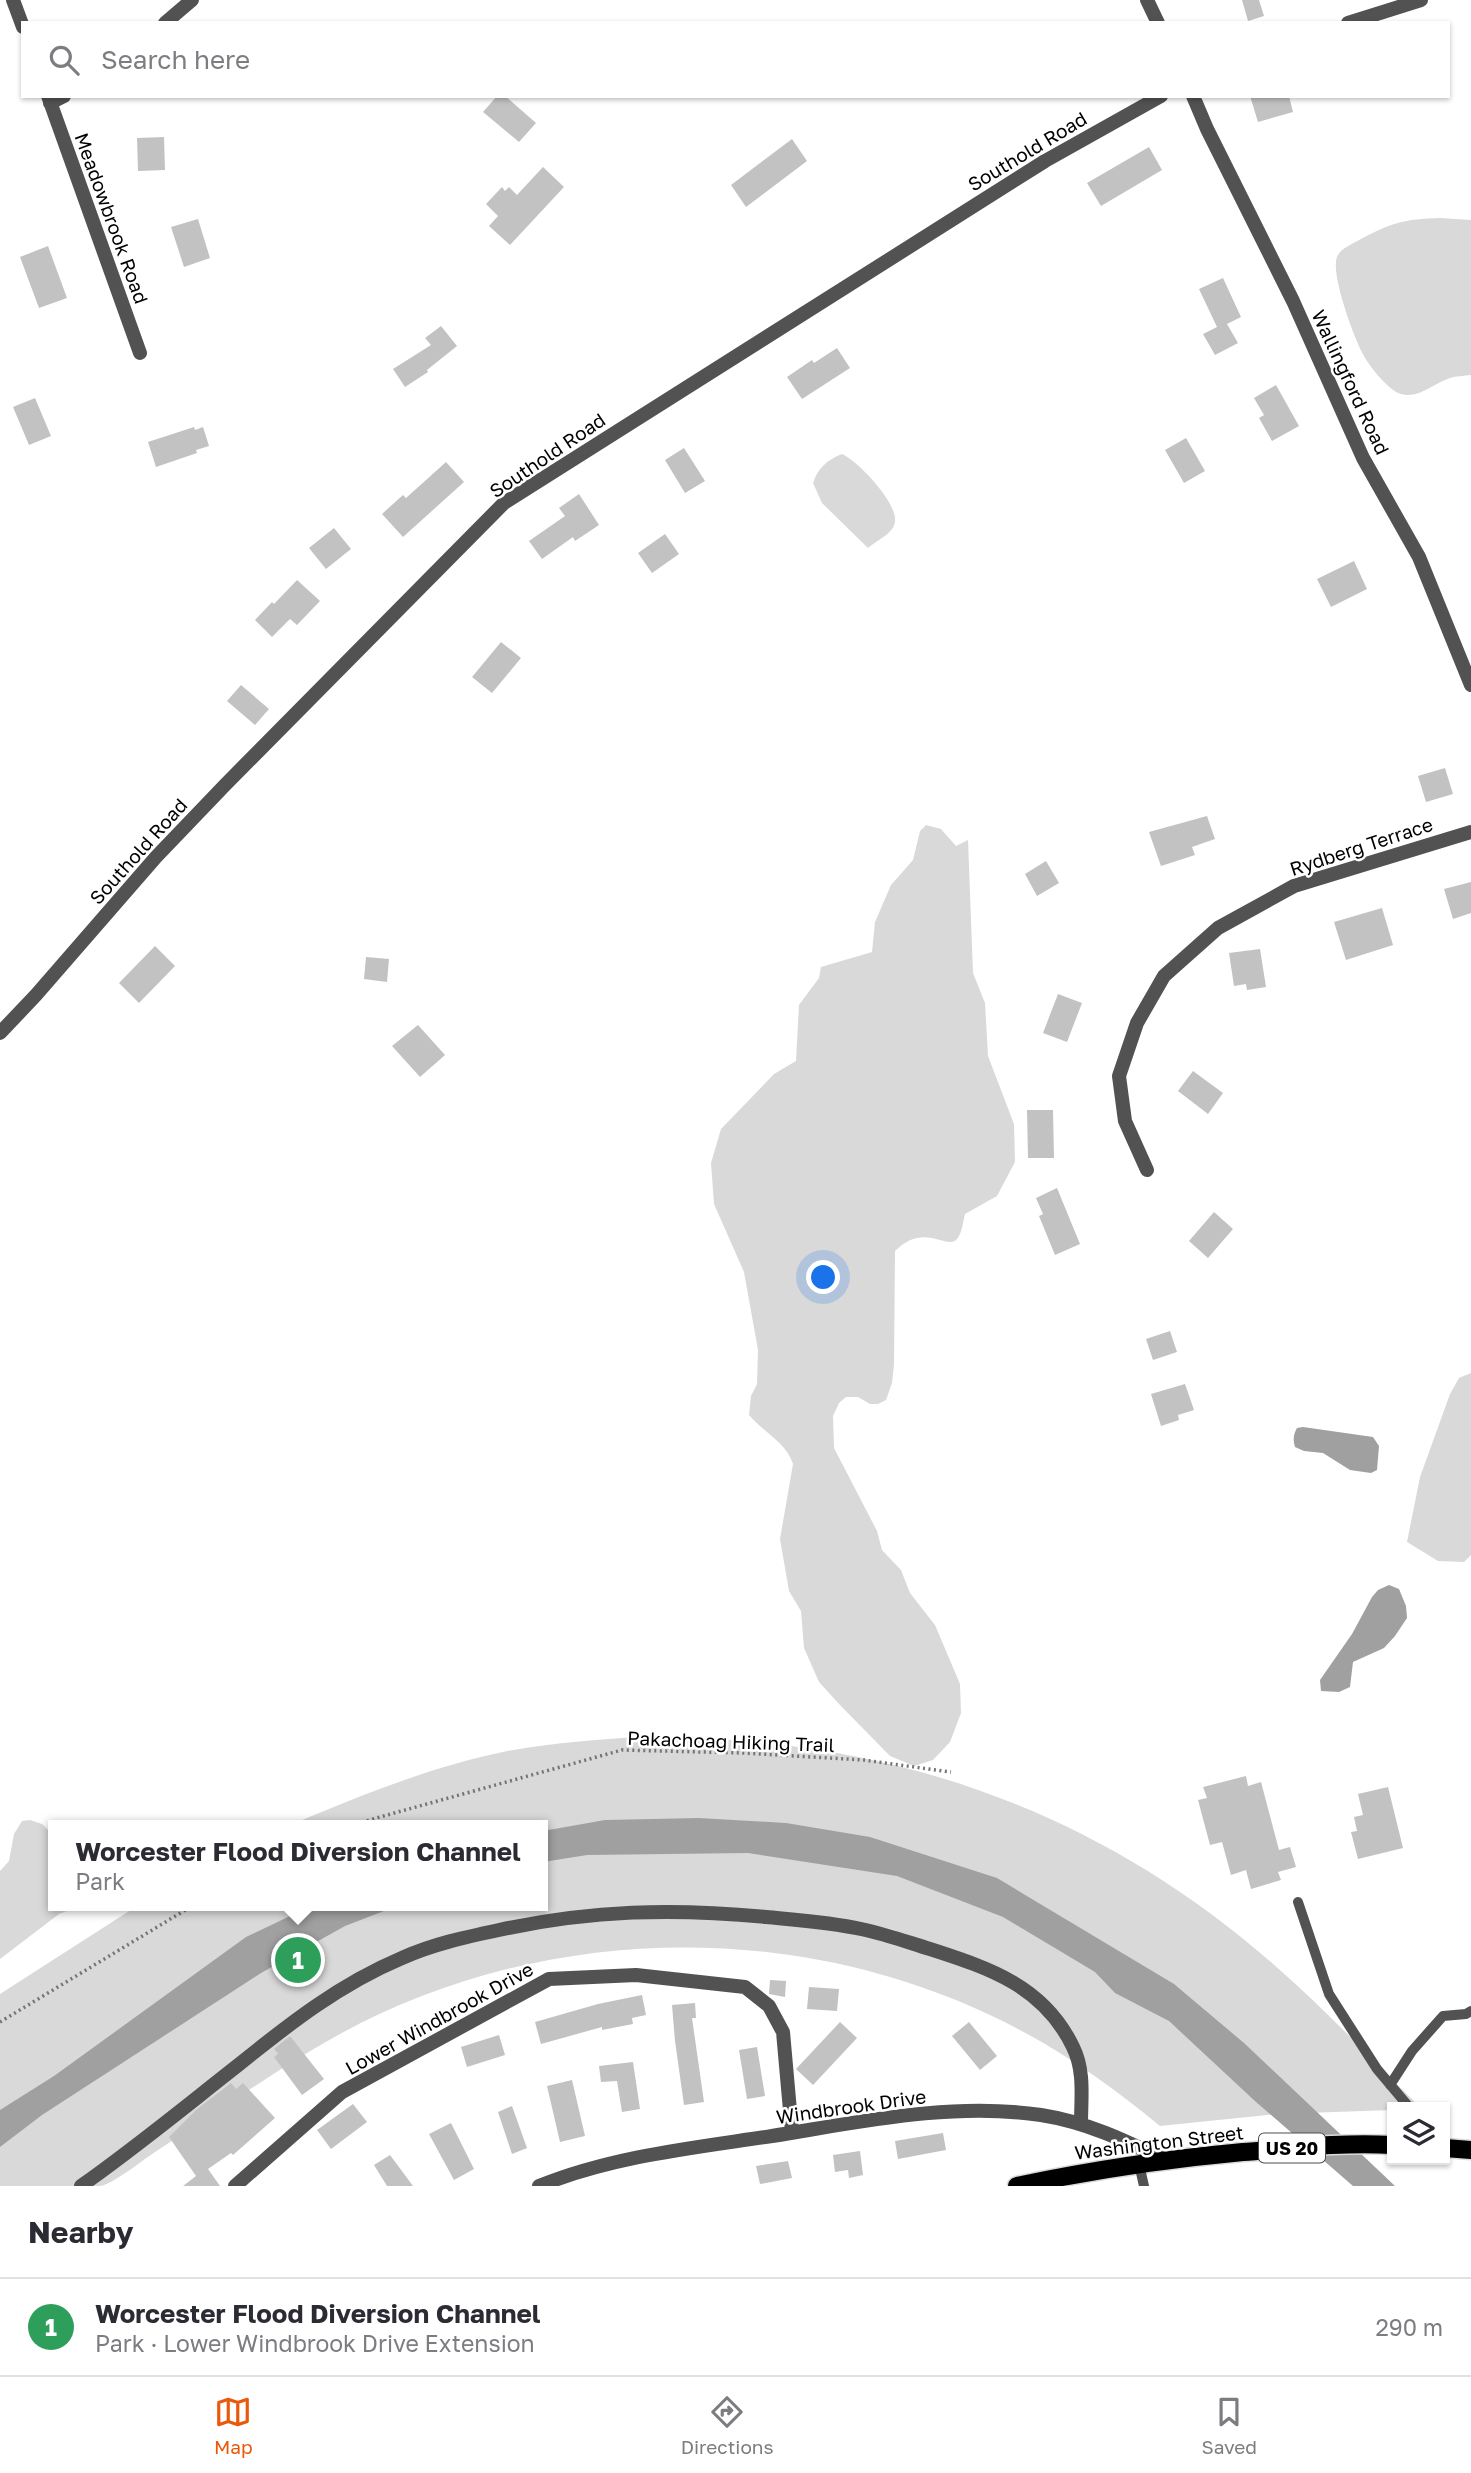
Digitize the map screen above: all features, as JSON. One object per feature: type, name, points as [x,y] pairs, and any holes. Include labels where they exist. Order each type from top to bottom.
[{"type":"main road","name":"Washington Street","points":[[1017,2186],[1198,2156],[1330,2145],[1387,2145]]},
{"type":"main road","points":[[1450,2148],[1471,2150]]},
{"type":"street","points":[[13,0],[21,22]]},
{"type":"street","points":[[167,21],[192,0]]},
{"type":"street","points":[[1147,0],[1157,21]]},
{"type":"street","points":[[1354,21],[1421,0]]},
{"type":"street","name":"Meadowbrook Road","points":[[54,98],[140,353]]},
{"type":"street","name":"Southold Road","points":[[0,1033],[157,856],[504,503],[1045,160],[1157,98]]},
{"type":"street","name":"Wallingford Road","points":[[1194,98],[1293,301],[1363,458],[1419,557],[1471,685]]},
{"type":"street","name":"Rydberg Terrace","points":[[1147,1170],[1125,1121],[1119,1076],[1137,1023],[1164,976],[1218,928],[1294,886],[1471,832]]},
{"type":"street","points":[[81,2186],[303,2013],[357,1979],[403,1957],[452,1940],[542,1921],[607,1912],[698,1911],[832,1923],[879,1933],[981,1965],[1002,1975],[1038,2002],[1061,2028],[1074,2049],[1081,2070],[1081,2123]]},
{"type":"street","name":"Lower Windbrook Drive","points":[[235,2186],[342,2092],[549,1979],[636,1975],[745,1987],[769,2006],[783,2032],[792,2133]]},
{"type":"street","name":"Windbrook Drive","points":[[539,2186],[580,2171],[640,2156],[916,2113],[1014,2112],[1081,2123],[1116,2136],[1165,2160]]},
{"type":"lane","points":[[1298,1902],[1329,1994],[1377,2070],[1405,2102]]},
{"type":"lane","points":[[1390,2085],[1412,2051],[1443,2016],[1471,2011]]},
{"type":"lane","points":[[1139,2164],[1144,2186]]},
{"type":"path","name":"Pakachoag Hiking Trail","points":[[369,1820],[622,1750],[864,1759],[951,1772]]},
{"type":"path","points":[[0,2022],[184,1911]]},
{"type":"shaded area","points":[[1417,219],[1471,220],[1471,375],[1444,380],[1414,394],[1401,394],[1380,378],[1360,348],[1339,289],[1336,263],[1338,255],[1345,248],[1380,230]]},
{"type":"shaded area","points":[[842,454],[876,484],[894,514],[895,522],[891,530],[868,548],[822,503],[813,483],[824,465]]},
{"type":"shaded area","points":[[926,825],[941,829],[956,846],[968,840],[973,973],[985,1003],[988,1056],[1014,1124],[1015,1162],[997,1196],[965,1214],[956,1240],[951,1242],[915,1238],[895,1251],[894,1365],[886,1400],[870,1404],[858,1397],[846,1397],[839,1403],[833,1416],[834,1448],[877,1531],[882,1550],[901,1570],[910,1593],[935,1625],[960,1684],[961,1713],[950,1742],[933,1760],[914,1766],[890,1756],[840,1705],[819,1682],[804,1648],[801,1611],[789,1591],[780,1539],[793,1464],[780,1443],[749,1415],[751,1396],[757,1384],[758,1350],[744,1272],[714,1204],[711,1163],[721,1129],[774,1074],[796,1061],[799,1005],[819,978],[821,967],[872,952],[875,922],[891,885],[913,860],[920,831]]},
{"type":"shaded area","points":[[1471,1373],[1471,1555],[1464,1562],[1438,1561],[1407,1542],[1420,1477],[1450,1394],[1459,1378]]},
{"type":"shaded area","points":[[1297,1428],[1373,1437],[1379,1446],[1377,1470],[1371,1473],[1350,1470],[1323,1453],[1295,1447]]},
{"type":"shaded area","points":[[1389,1585],[1399,1589],[1406,1606],[1407,1618],[1384,1648],[1353,1662],[1350,1687],[1339,1692],[1321,1691],[1320,1680],[1352,1634],[1372,1597],[1378,1590]]},
{"type":"shaded area","points":[[641,1737],[729,1740],[815,1749],[898,1766],[978,1790],[1056,1822],[1131,1861],[1203,1908],[1291,1980],[1415,2102],[1387,2102],[1387,2110],[1277,2114],[1160,2126],[1099,2079],[1035,2038],[990,2015],[910,1983],[827,1962],[743,1950],[658,1948],[573,1956],[489,1974],[408,2002],[309,2052],[107,2184],[0,2186],[0,1994],[129,1911],[548,1911],[548,1820],[303,1820],[457,1763],[513,1750],[561,1743]]},
{"type":"shaded area","points":[[699,1818],[786,1823],[870,1837],[997,1878],[1174,1984],[1244,2043],[1395,2186],[1353,2186],[1256,2102],[1169,2021],[1115,1993],[1095,1972],[1003,1917],[897,1876],[748,1853],[587,1855],[548,1861],[548,1830],[605,1820]]},
{"type":"shaded area","points":[[30,1820],[42,1824],[48,1830],[48,1911],[67,1911],[59,1914],[0,1959],[0,1871],[9,1861],[14,1834],[22,1821]]},
{"type":"shaded area","points":[[301,1911],[384,1911],[345,1926],[261,1973],[42,2115],[0,2147],[0,2110],[54,2076],[246,1937]]},
{"type":"building","points":[[1242,0],[1259,0],[1264,16],[1248,21]]},
{"type":"building","points":[[495,98],[507,98],[536,123],[519,142],[483,112]]},
{"type":"building","points":[[1251,98],[1290,98],[1293,112],[1258,122]]},
{"type":"building","points":[[164,137],[165,170],[138,171],[137,138]]},
{"type":"building","points":[[792,139],[807,161],[746,207],[731,185]]},
{"type":"building","points":[[1149,147],[1162,170],[1101,206],[1087,183]]},
{"type":"building","points":[[543,167],[564,187],[510,245],[489,226],[498,216],[486,204],[502,187],[505,191],[509,187],[517,195]]},
{"type":"building","points":[[198,219],[210,258],[184,267],[171,227]]},
{"type":"building","points":[[48,246],[67,298],[39,308],[20,257]]},
{"type":"building","points":[[1223,278],[1241,317],[1227,324],[1238,343],[1215,355],[1203,334],[1217,327],[1199,289]]},
{"type":"building","points":[[441,326],[457,346],[427,370],[428,372],[405,387],[393,369],[431,345],[425,338]]},
{"type":"building","points":[[837,348],[850,368],[802,399],[787,377],[812,360],[814,363]]},
{"type":"building","points":[[1276,385],[1299,426],[1272,441],[1259,418],[1264,415],[1254,398]]},
{"type":"building","points":[[35,398],[51,436],[29,445],[13,407]]},
{"type":"building","points":[[194,427],[195,430],[203,427],[209,446],[156,467],[148,442]]},
{"type":"building","points":[[1186,438],[1205,471],[1184,483],[1165,450]]},
{"type":"building","points":[[684,448],[705,481],[685,493],[665,460]]},
{"type":"building","points":[[446,462],[464,482],[403,537],[382,514],[403,495],[406,498]]},
{"type":"building","points":[[579,494],[599,525],[575,541],[573,537],[542,559],[529,541],[565,516],[559,508]]},
{"type":"building","points":[[334,528],[351,549],[326,569],[309,548]]},
{"type":"building","points":[[665,534],[679,554],[652,573],[638,553]]},
{"type":"building","points":[[1354,561],[1367,589],[1331,607],[1317,579]]},
{"type":"building","points":[[297,580],[320,601],[297,625],[290,619],[272,637],[255,620]]},
{"type":"building","points":[[501,642],[521,658],[492,693],[472,677]]},
{"type":"building","points":[[241,685],[269,709],[255,725],[227,701]]},
{"type":"building","points":[[1445,768],[1453,794],[1426,802],[1418,776]]},
{"type":"building","points":[[1207,816],[1215,839],[1192,847],[1195,855],[1161,866],[1149,832]]},
{"type":"building","points":[[1046,861],[1059,883],[1037,896],[1025,874]]},
{"type":"building","points":[[1471,882],[1471,913],[1453,919],[1444,889]]},
{"type":"building","points":[[1382,908],[1393,945],[1346,960],[1334,922]]},
{"type":"building","points":[[155,946],[175,966],[139,1003],[119,983]]},
{"type":"building","points":[[1260,949],[1266,987],[1247,990],[1246,984],[1234,986],[1229,953]]},
{"type":"building","points":[[366,957],[389,959],[387,982],[364,979]]},
{"type":"building","points":[[1058,994],[1082,1003],[1067,1042],[1043,1033]]},
{"type":"building","points":[[418,1025],[445,1055],[420,1077],[392,1046]]},
{"type":"building","points":[[1193,1071],[1223,1093],[1208,1114],[1178,1091]]},
{"type":"building","points":[[1027,1110],[1053,1110],[1054,1158],[1028,1158]]},
{"type":"building","points":[[1057,1188],[1080,1244],[1055,1255],[1039,1216],[1043,1214],[1036,1198]]},
{"type":"building","points":[[1214,1212],[1233,1229],[1208,1258],[1189,1241]]},
{"type":"building","points":[[1170,1331],[1177,1352],[1153,1360],[1146,1339]]},
{"type":"building","points":[[1185,1384],[1194,1410],[1178,1415],[1179,1420],[1161,1426],[1151,1394]]},
{"type":"building","points":[[1246,1776],[1248,1786],[1261,1782],[1279,1850],[1290,1847],[1296,1867],[1278,1872],[1281,1880],[1251,1889],[1246,1870],[1231,1875],[1222,1842],[1210,1845],[1198,1800],[1207,1798],[1203,1787]]},
{"type":"building","points":[[1388,1787],[1403,1848],[1358,1859],[1351,1832],[1357,1831],[1354,1817],[1363,1815],[1358,1794]]},
{"type":"building","points":[[770,1980],[786,1981],[785,1997],[769,1994]]},
{"type":"building","points":[[809,1987],[839,1989],[837,2011],[807,2009]]},
{"type":"building","points":[[642,1995],[646,2015],[632,2018],[633,2024],[602,2030],[602,2027],[541,2044],[535,2022]]},
{"type":"building","points":[[695,2003],[696,2018],[692,2018],[704,2102],[684,2105],[672,2005]]},
{"type":"building","points":[[840,2022],[857,2038],[813,2085],[796,2069]]},
{"type":"building","points":[[969,2022],[997,2056],[980,2070],[952,2036]]},
{"type":"building","points":[[499,2035],[505,2055],[467,2067],[461,2047]]},
{"type":"building","points":[[290,2036],[324,2079],[302,2095],[274,2057],[278,2054],[274,2049]]},
{"type":"building","points":[[757,2047],[765,2096],[747,2099],[739,2050]]},
{"type":"building","points":[[633,2062],[640,2109],[622,2112],[617,2081],[601,2082],[599,2066]]},
{"type":"building","points":[[572,2080],[585,2136],[560,2142],[547,2086]]},
{"type":"building","points":[[231,2083],[236,2089],[243,2083],[275,2118],[233,2155],[231,2153],[208,2169],[220,2186],[183,2186],[196,2176],[169,2137],[196,2110]]},
{"type":"building","points":[[353,2104],[367,2122],[331,2149],[317,2130]]},
{"type":"building","points":[[512,2106],[527,2148],[512,2154],[498,2112]]},
{"type":"building","points":[[451,2123],[474,2169],[454,2180],[429,2134]]},
{"type":"building","points":[[943,2133],[946,2150],[898,2159],[895,2141]]},
{"type":"building","points":[[860,2151],[863,2175],[849,2178],[848,2170],[835,2172],[833,2155]]},
{"type":"building","points":[[390,2155],[413,2186],[387,2186],[374,2165]]},
{"type":"building","points":[[788,2161],[792,2178],[760,2184],[756,2166]]},
{"type":"place","name":"Worcester Flood Diversion Channel","points":[[298,1960]]}]
